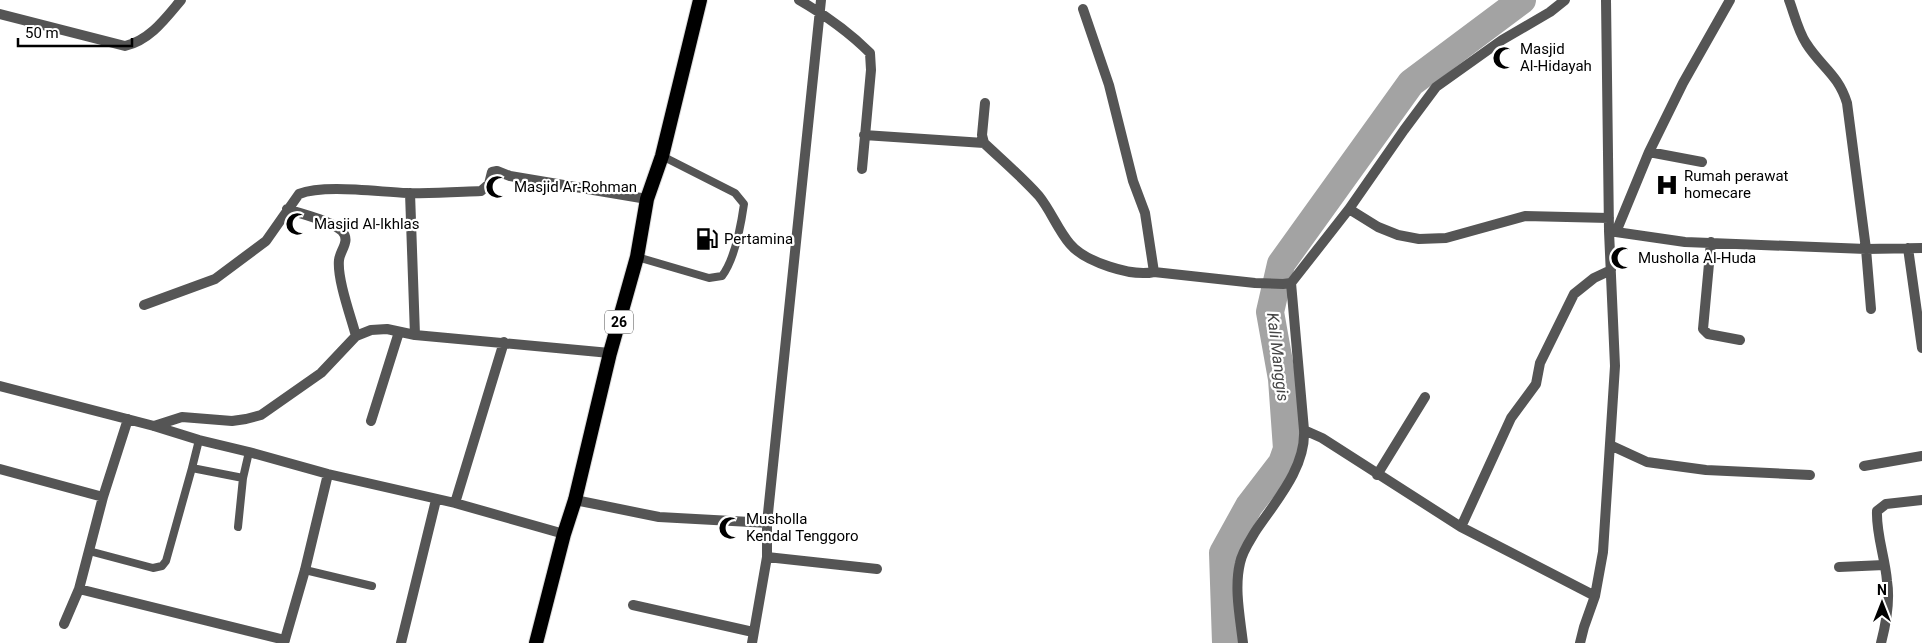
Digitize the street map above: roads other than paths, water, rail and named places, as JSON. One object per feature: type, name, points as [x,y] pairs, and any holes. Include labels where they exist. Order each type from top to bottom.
[{"type":"highway","name":"26","points":[[536,643],[564,534],[575,500],[610,354],[637,257],[647,199],[662,156],[700,0]]},
{"type":"street","points":[[0,14],[125,46],[136,44],[146,38],[181,0]]},
{"type":"street","points":[[799,0],[820,12],[860,42],[870,53],[871,70],[862,169]]},
{"type":"street","points":[[633,605],[752,638],[767,557],[767,523],[821,0]]},
{"type":"street","points":[[1243,643],[1237,582],[1240,562],[1246,547],[1290,480],[1305,444],[1287,284],[1349,209],[1436,87],[1502,40],[1550,12],[1565,0]]},
{"type":"street","points":[[1580,643],[1595,596],[1604,552],[1615,366],[1611,270],[1613,231],[1609,218],[1606,0]]},
{"type":"street","points":[[1613,231],[1691,67],[1730,0]]},
{"type":"street","points":[[1789,0],[1805,42],[1843,88],[1847,103],[1866,249],[1871,309]]},
{"type":"street","points":[[1083,9],[1108,85],[1133,181],[1145,213],[1154,272]]},
{"type":"street","points":[[985,102],[982,135],[984,143],[1045,204],[1070,244],[1080,253],[1129,273],[1145,274],[1154,272],[1255,283],[1287,284]]},
{"type":"street","points":[[864,135],[984,143]]},
{"type":"street","points":[[1650,152],[1702,162]]},
{"type":"street","points":[[144,305],[215,279],[266,241],[299,194],[306,191],[343,190],[410,193],[481,191],[489,184],[492,172],[497,171],[510,176],[647,199]]},
{"type":"street","points":[[410,193],[415,335]]},
{"type":"street","points":[[1349,209],[1398,235],[1420,238],[1446,238],[1526,216],[1609,218]]},
{"type":"street","points":[[287,210],[334,226],[343,232],[345,248],[339,261],[342,284],[356,336]]},
{"type":"street","points":[[1613,231],[1686,242],[1866,249],[1922,248]]},
{"type":"street","points":[[1711,242],[1703,329],[1708,334],[1740,340]]},
{"type":"street","points":[[1908,248],[1922,348]]},
{"type":"street","points":[[1462,527],[1511,418],[1536,384],[1540,364],[1574,294],[1594,278],[1611,270]]},
{"type":"street","points":[[154,426],[182,417],[232,421],[261,415],[321,373],[356,336],[371,330],[387,329],[415,335],[504,342],[610,354]]},
{"type":"street","points":[[371,421],[399,332]]},
{"type":"street","points":[[455,503],[504,342]]},
{"type":"street","points":[[0,386],[328,474],[455,503],[564,534]]},
{"type":"street","points":[[1377,475],[1426,397]]},
{"type":"street","points":[[64,624],[79,589],[103,498],[128,419]]},
{"type":"street","points":[[1304,430],[1322,438],[1377,475],[1462,527],[1595,596]]},
{"type":"street","points":[[1610,445],[1647,462],[1706,470],[1810,475]]},
{"type":"street","points":[[1864,466],[1922,456]]},
{"type":"street","points":[[0,469],[103,498]]},
{"type":"street","points":[[79,589],[284,642],[305,570],[328,474]]},
{"type":"street","points":[[400,643],[436,500]]},
{"type":"street","points":[[575,500],[659,517],[767,523]]},
{"type":"street","points":[[1881,643],[1888,582],[1877,522],[1877,511],[1886,504],[1922,500]]},
{"type":"street","points":[[767,557],[877,569]]},
{"type":"street","points":[[1839,567],[1884,565]]},
{"type":"lane","points":[[637,257],[709,278],[722,276],[729,268],[742,216],[744,204],[735,193],[662,156]]},
{"type":"lane","points":[[89,551],[153,568],[162,566],[166,561],[199,440]]},
{"type":"lane","points":[[238,527],[243,478],[249,452]]},
{"type":"lane","points":[[192,468],[243,478]]},
{"type":"lane","points":[[305,570],[372,586]]},
{"type":"waterway","name":"Kali Manggis","points":[[1226,643],[1223,553],[1249,506],[1282,463],[1287,449],[1282,379],[1270,312],[1281,264],[1411,83],[1522,0]]},
{"type":"place","name":"Masjid Al-Hidayah","points":[[1504,58]]},
{"type":"place","name":"Rumah perawat homecare","points":[[1667,185]]},
{"type":"place","name":"Masjid Ar-Rohman","points":[[497,187]]},
{"type":"place","name":"Masjid Al-Ikhlas","points":[[297,224]]},
{"type":"place","name":"Pertamina","points":[[707,239]]},
{"type":"place","name":"Musholla Al-Huda","points":[[1622,258]]},
{"type":"place","name":"Musholla Kendal Tenggoro","points":[[730,528]]}]
